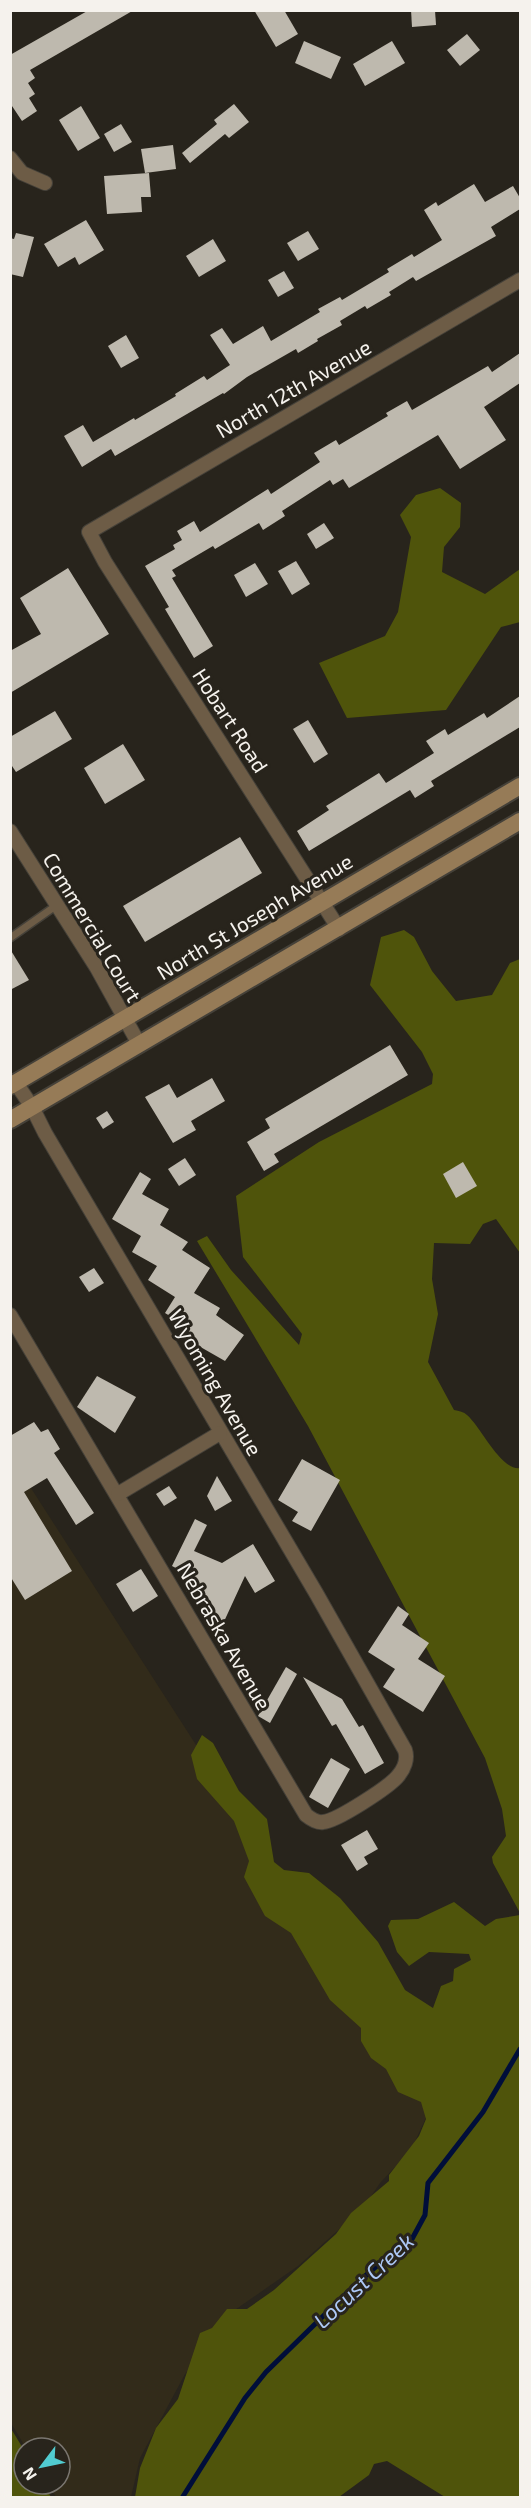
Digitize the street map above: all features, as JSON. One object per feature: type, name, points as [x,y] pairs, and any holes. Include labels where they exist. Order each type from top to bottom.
[{"type":"main road","name":"North St Joseph Avenue","points":[[13,1085],[520,786]]},
{"type":"main road","points":[[10,1120],[520,821]]},
{"type":"street","points":[[10,158],[22,173],[45,183]]},
{"type":"street","name":"North 12th Avenue","points":[[90,534],[88,532],[520,280]]},
{"type":"street","name":"Hobart Road","points":[[90,534],[105,562],[339,929]]},
{"type":"street","name":"Commercial Court","points":[[10,831],[97,968],[139,1044]]},
{"type":"street","name":"Wyoming Avenue","points":[[13,1085],[32,1107],[378,1703]]},
{"type":"street","name":"Nebraska Avenue","points":[[10,1316],[118,1494],[300,1807],[313,1820],[324,1822],[337,1817],[372,1796],[400,1774],[406,1755],[378,1703]]},
{"type":"street","points":[[118,1494],[220,1433]]},
{"type":"lane","points":[[10,938],[57,905]]},
{"type":"shaded area","points":[[11,1457],[430,2109],[411,2150],[380,2183],[363,2208],[298,2266],[232,2312],[216,2339],[185,2374],[140,2458],[131,2497],[56,2497],[72,2496],[72,2436],[19,2436],[11,2423]]},
{"type":"green space","points":[[440,488],[461,503],[460,527],[444,547],[442,572],[485,594],[520,569],[520,622],[501,627],[446,710],[347,718],[319,663],[385,636],[398,612],[411,537],[400,515],[416,495]]},
{"type":"green space","points":[[404,930],[414,937],[432,971],[456,1001],[492,995],[510,963],[520,959],[520,1253],[496,1219],[483,1224],[470,1244],[434,1243],[432,1279],[438,1314],[428,1362],[454,1410],[463,1412],[473,1421],[506,1463],[520,1468],[520,1913],[493,1863],[492,1857],[506,1836],[502,1809],[485,1758],[308,1426],[197,1241],[207,1236],[231,1270],[299,1345],[302,1334],[243,1257],[236,1196],[319,1142],[432,1084],[433,1074],[422,1052],[370,985],[381,937]]},
{"type":"green space","points":[[202,1735],[213,1743],[239,1791],[267,1819],[274,1862],[284,1870],[309,1873],[340,1898],[378,1942],[405,1990],[433,2008],[441,1986],[453,1981],[454,1969],[471,1960],[469,1954],[429,1952],[409,1966],[397,1952],[388,1926],[391,1920],[418,1919],[454,1902],[485,1926],[496,1919],[520,1915],[520,2497],[445,2497],[387,2461],[374,2464],[369,2475],[339,2497],[135,2497],[140,2468],[156,2428],[178,2399],[200,2333],[212,2328],[227,2309],[247,2309],[274,2290],[336,2234],[351,2213],[389,2181],[389,2175],[419,2136],[426,2119],[421,2102],[398,2092],[386,2069],[371,2058],[361,2041],[361,2028],[330,2000],[291,1933],[265,1916],[244,1877],[249,1861],[234,1821],[197,1779],[191,1755]]},
{"type":"green space","points":[[10,2427],[15,2436],[12,2436],[12,2496],[51,2497],[11,2497]]},
{"type":"building","points":[[89,10],[134,10],[30,70],[35,78],[28,83],[35,94],[29,98],[37,111],[22,121],[10,103],[10,55]]},
{"type":"building","points":[[254,10],[284,10],[298,34],[276,47]]},
{"type":"building","points":[[411,10],[435,10],[436,25],[412,27]]},
{"type":"building","points":[[467,34],[480,50],[460,66],[447,50]]},
{"type":"building","points":[[304,41],[341,57],[331,79],[295,63]]},
{"type":"building","points":[[392,41],[405,63],[365,86],[353,64]]},
{"type":"building","points":[[234,104],[249,122],[229,138],[225,134],[190,163],[182,153],[217,124],[214,120]]},
{"type":"building","points":[[81,106],[100,138],[78,151],[59,120]]},
{"type":"building","points":[[121,124],[132,142],[114,152],[104,134]]},
{"type":"building","points":[[173,145],[176,169],[145,173],[141,149]]},
{"type":"building","points":[[149,173],[151,197],[141,197],[142,212],[107,214],[104,176]]},
{"type":"building","points":[[474,184],[485,202],[513,186],[520,198],[520,209],[491,227],[496,236],[416,281],[413,277],[389,292],[391,295],[367,309],[365,306],[340,321],[342,325],[317,339],[318,341],[298,353],[296,349],[247,377],[224,394],[115,456],[111,449],[82,467],[64,436],[83,425],[93,442],[176,396],[175,394],[204,376],[207,380],[230,365],[210,335],[222,328],[233,344],[263,326],[271,341],[320,312],[318,309],[340,297],[342,300],[389,272],[387,269],[412,254],[414,257],[442,240],[424,210],[436,202],[438,206]]},
{"type":"building","points":[[86,220],[104,250],[79,265],[75,257],[58,267],[44,244]]},
{"type":"building","points":[[308,231],[319,249],[298,261],[287,243]]},
{"type":"building","points":[[16,233],[34,237],[23,277],[10,274],[10,238],[14,239]]},
{"type":"building","points":[[213,239],[226,261],[199,277],[186,256]]},
{"type":"building","points":[[284,271],[294,288],[278,297],[268,280]]},
{"type":"building","points":[[126,335],[139,358],[121,368],[108,346]]},
{"type":"building","points":[[520,353],[520,383],[484,407],[506,440],[460,469],[438,435],[349,488],[343,479],[333,485],[330,480],[282,511],[285,516],[263,530],[259,523],[215,549],[213,546],[172,570],[176,576],[172,578],[213,646],[194,658],[165,609],[169,607],[145,566],[175,549],[173,545],[182,540],[177,531],[194,521],[200,532],[268,489],[271,494],[320,462],[314,453],[336,440],[339,445],[388,416],[386,413],[407,401],[412,410],[488,366],[492,372]]},
{"type":"building","points":[[324,523],[334,538],[316,549],[307,534]]},
{"type":"building","points":[[296,561],[310,584],[292,595],[278,571]]},
{"type":"building","points":[[255,563],[268,584],[246,597],[234,575]]},
{"type":"building","points":[[68,568],[109,634],[10,693],[10,651],[41,634],[20,598]]},
{"type":"building","points":[[520,696],[520,727],[431,781],[434,786],[415,798],[410,790],[309,851],[297,831],[329,810],[326,806],[379,773],[386,783],[434,753],[426,741],[445,729],[448,735],[484,713],[487,718]]},
{"type":"building","points":[[55,711],[72,739],[16,772],[10,763],[10,737]]},
{"type":"building","points":[[308,720],[328,754],[314,763],[293,729]]},
{"type":"building","points":[[123,744],[145,780],[105,804],[84,768]]},
{"type":"building","points":[[240,837],[262,873],[145,942],[123,906]]},
{"type":"building","points":[[10,949],[29,980],[10,990]]},
{"type":"building","points":[[390,1045],[408,1075],[274,1154],[279,1162],[264,1171],[247,1142],[270,1128],[265,1119]]},
{"type":"building","points":[[212,1078],[225,1101],[191,1121],[196,1130],[173,1143],[145,1097],[169,1084],[177,1098]]},
{"type":"building","points":[[107,1111],[114,1122],[103,1129],[96,1118]]},
{"type":"building","points":[[185,1158],[196,1175],[179,1186],[168,1169]]},
{"type":"building","points":[[463,1162],[477,1186],[456,1198],[443,1174]]},
{"type":"building","points":[[140,1172],[151,1179],[142,1194],[169,1209],[160,1225],[188,1242],[182,1250],[210,1268],[194,1293],[220,1308],[216,1315],[244,1335],[225,1361],[183,1337],[188,1327],[165,1313],[175,1297],[148,1280],[157,1266],[132,1252],[141,1236],[112,1219]]},
{"type":"building","points":[[94,1268],[104,1283],[89,1292],[79,1277]]},
{"type":"building","points":[[97,1376],[136,1397],[115,1433],[77,1407]]},
{"type":"building","points":[[34,1422],[41,1432],[48,1429],[60,1449],[54,1453],[94,1513],[76,1525],[47,1478],[24,1492],[72,1571],[25,1600],[10,1576],[10,1436]]},
{"type":"building","points":[[302,1459],[340,1480],[311,1531],[292,1521],[298,1512],[278,1500]]},
{"type":"building","points":[[217,1476],[232,1501],[215,1511],[207,1496]]},
{"type":"building","points":[[169,1486],[177,1498],[164,1506],[156,1494]]},
{"type":"building","points":[[195,1519],[207,1525],[194,1551],[222,1563],[253,1544],[275,1581],[255,1593],[245,1576],[221,1628],[203,1619],[211,1602],[186,1591],[193,1577],[172,1566]]},
{"type":"building","points":[[141,1569],[158,1596],[133,1612],[116,1584]]},
{"type":"building","points":[[398,1606],[409,1614],[402,1625],[429,1643],[418,1659],[445,1676],[423,1712],[383,1687],[395,1669],[368,1652]]},
{"type":"building","points":[[286,1667],[297,1674],[270,1723],[258,1716]]},
{"type":"building","points":[[303,1677],[342,1699],[359,1727],[363,1725],[384,1763],[365,1774],[336,1724],[332,1726]]},
{"type":"building","points":[[331,1758],[350,1769],[328,1808],[309,1797]]},
{"type":"building","points":[[367,1830],[378,1849],[364,1857],[368,1864],[357,1871],[341,1845]]},
{"type":"waterway","name":"Locust Creek","points":[[182,2498],[245,2398],[266,2372],[356,2284],[394,2251],[412,2239],[425,2215],[428,2183],[483,2112],[520,2049]]}]
